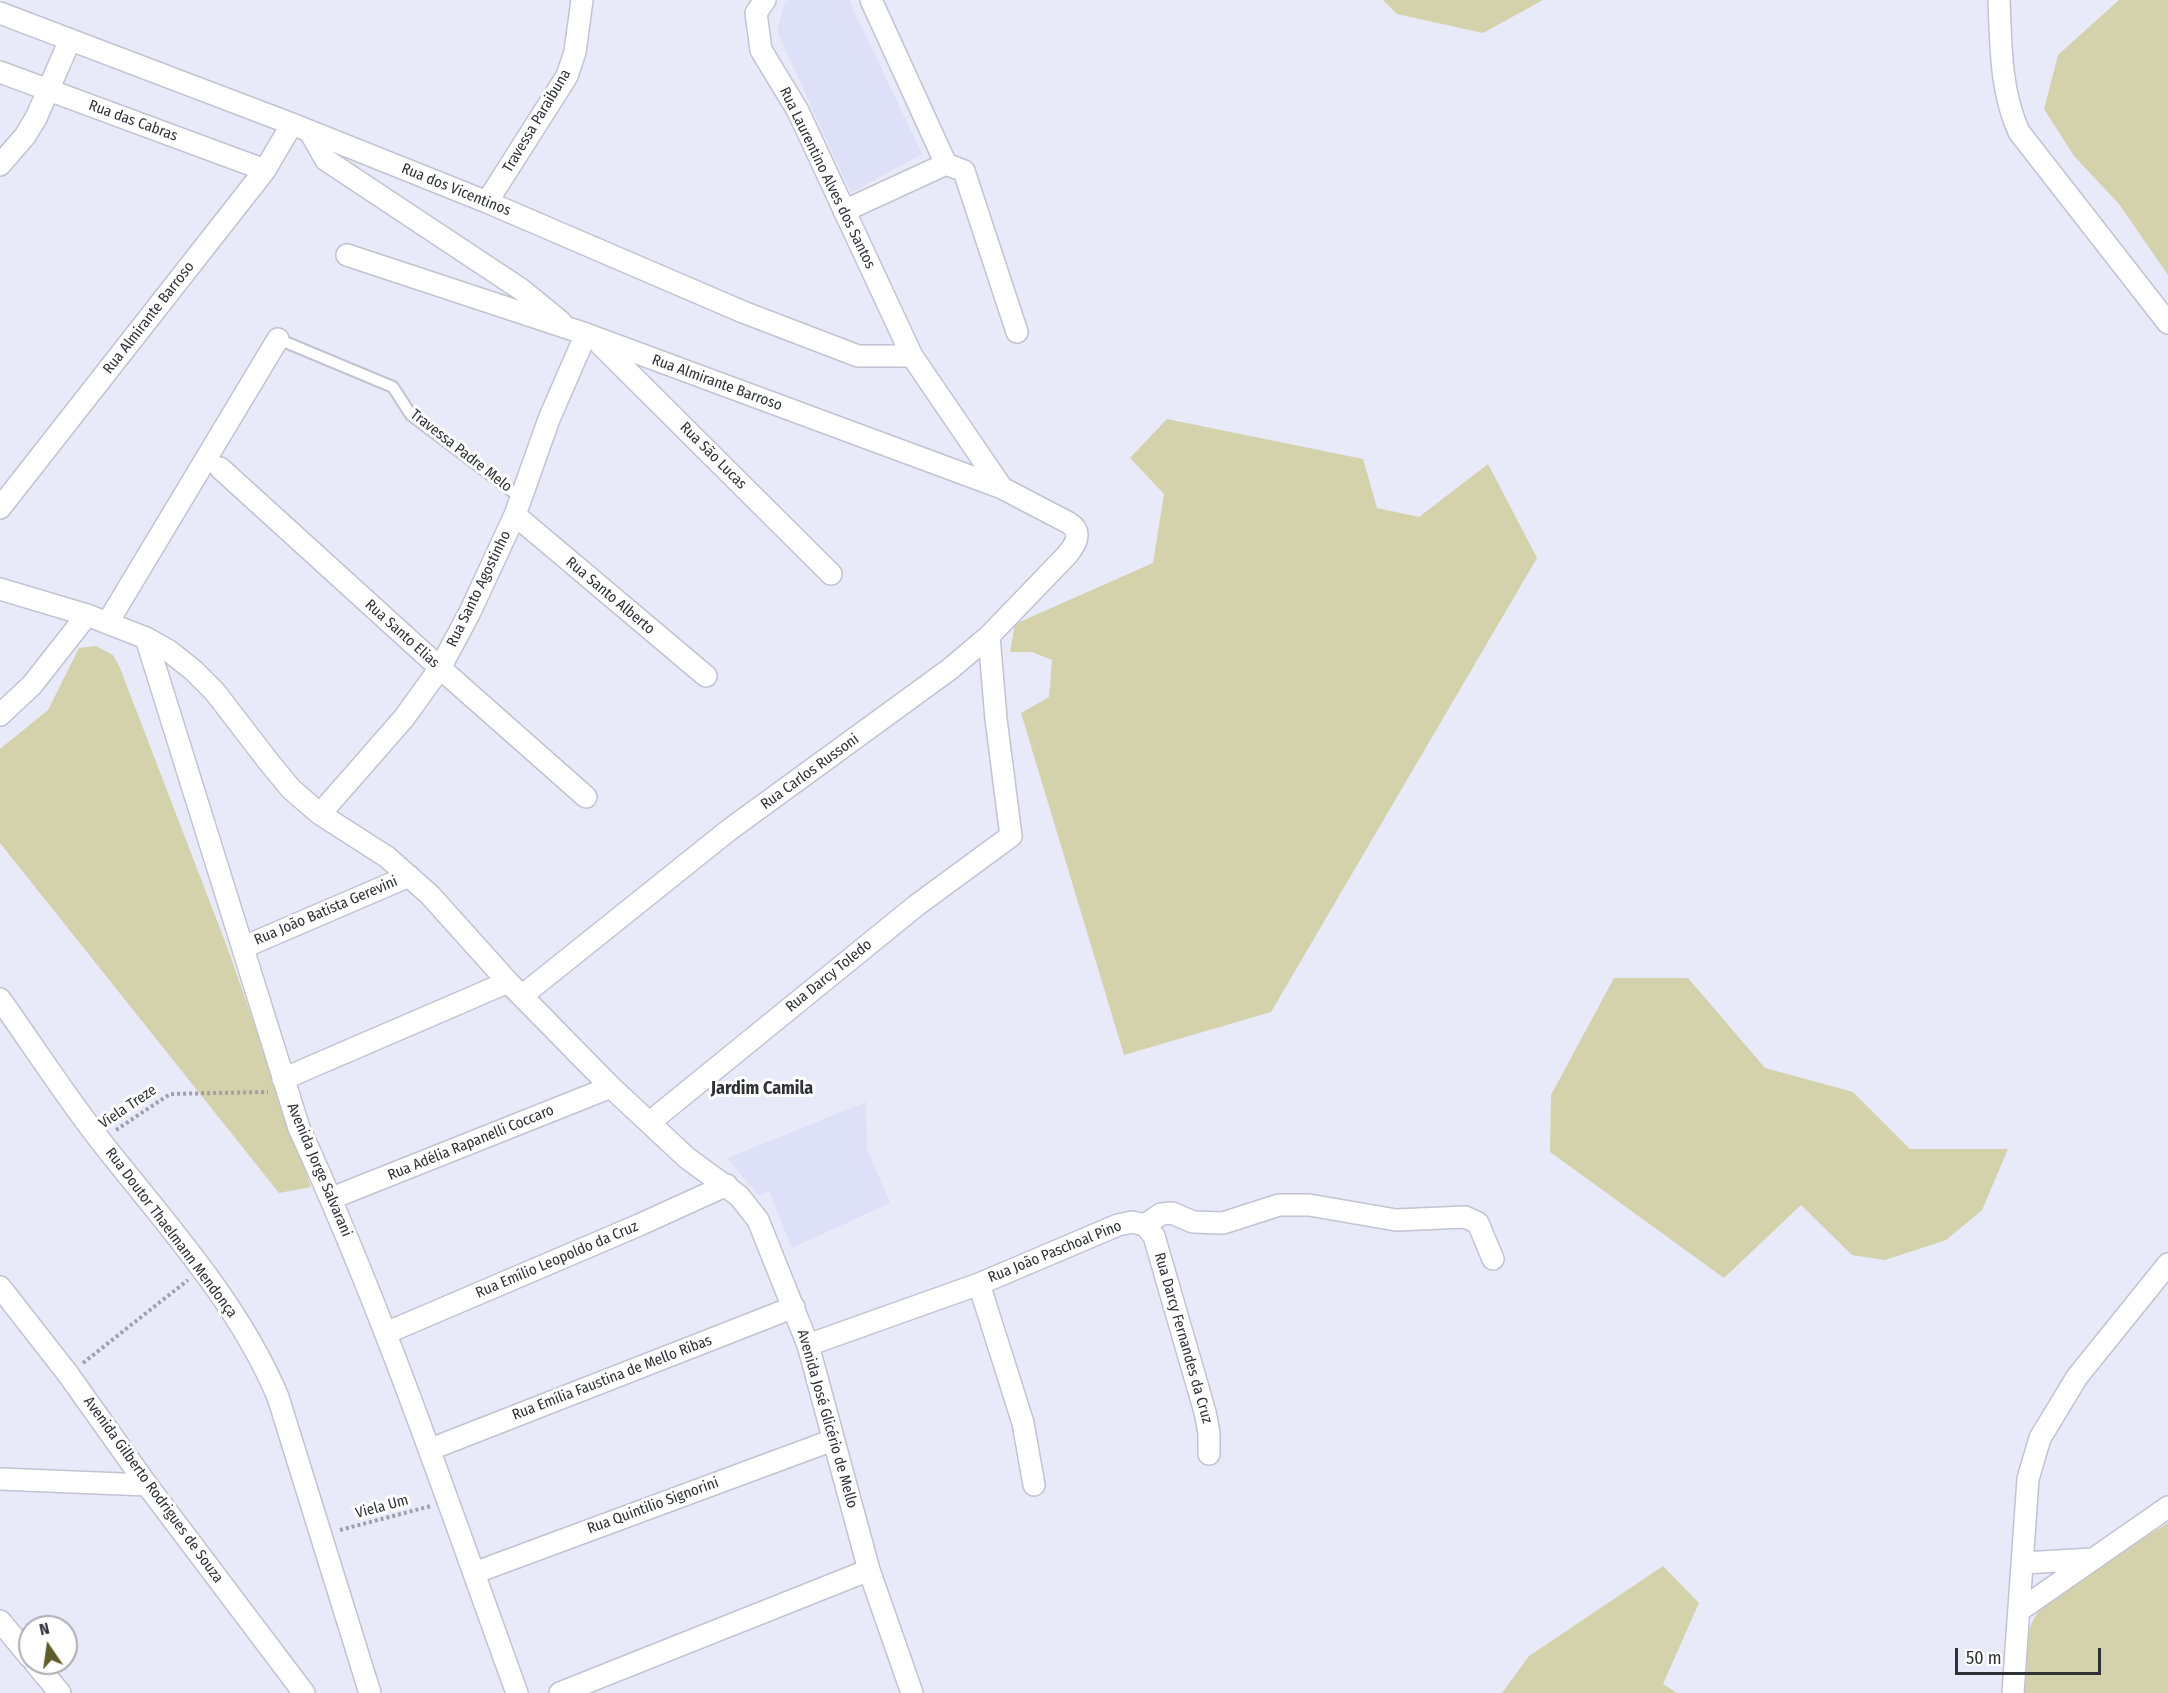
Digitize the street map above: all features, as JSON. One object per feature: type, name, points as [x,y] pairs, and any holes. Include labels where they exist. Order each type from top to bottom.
[{"type":"street","name":"Travessa Paraibuna","points":[[487,202],[567,76],[575,52],[582,0]]},
{"type":"street","name":"Rua Laurentino Alves dos Santos","points":[[765,0],[756,13],[761,50],[798,111],[912,356],[1002,488]]},
{"type":"street","points":[[871,0],[946,164],[964,171],[1017,332]]},
{"type":"street","points":[[1999,0],[2006,97],[2019,132],[2168,323]]},
{"type":"street","name":"Rua dos Vicentinos","points":[[0,13],[487,202],[743,312],[858,356],[912,356]]},
{"type":"street","points":[[0,165],[25,136],[70,40]]},
{"type":"street","name":"Rua das Cabras","points":[[0,72],[265,170]]},
{"type":"street","points":[[301,128],[326,160],[584,334]]},
{"type":"street","name":"Rua Almirante Barroso","points":[[0,508],[265,170],[301,128]]},
{"type":"street","points":[[844,211],[946,164]]},
{"type":"street","name":"Rua Almirante Barroso","points":[[347,255],[584,334],[1002,488],[1069,523],[1075,527],[1077,532]]},
{"type":"street","name":"Rua Santo Agostinho","points":[[320,814],[404,718],[440,668],[470,612],[518,506],[549,420],[584,334]]},
{"type":"street","name":"Rua São Lucas","points":[[584,334],[831,574]]},
{"type":"street","points":[[108,622],[278,339]]},
{"type":"street","name":"Rua Santo Elias","points":[[220,468],[586,798]]},
{"type":"street","name":"Rua Santo Alberto","points":[[518,506],[706,676]]},
{"type":"street","name":"Rua Carlos Russoni","points":[[285,1086],[516,988],[950,669],[989,636],[1067,555],[1076,544],[1077,532]]},
{"type":"street","name":"Avenida José Glicério de Mello","points":[[0,589],[108,622],[146,638],[169,651],[193,670],[215,692],[291,789],[320,814],[387,857],[430,895],[611,1088],[687,1158],[727,1185],[739,1196],[758,1220],[808,1345],[869,1570],[911,1693]]},
{"type":"street","points":[[0,715],[32,685],[87,615]]},
{"type":"street","name":"Rua Darcy Toledo","points":[[650,1122],[900,918],[1011,836],[996,719],[989,636]]},
{"type":"street","name":"Avenida Jorge Salvarani","points":[[146,638],[299,1128],[332,1198],[431,1449],[518,1693]]},
{"type":"street","name":"Rua João Batista Gerevini","points":[[244,947],[409,876]]},
{"type":"street","name":"Rua Doutor Thaelmann Mendonça","points":[[0,999],[100,1141],[202,1269],[239,1322],[266,1368],[278,1397],[370,1693]]},
{"type":"street","name":"Rua Adélia Rapanelli Coccaro","points":[[332,1198],[611,1088]]},
{"type":"street","name":"Rua Emílio Leopoldo da Cruz","points":[[386,1333],[628,1230],[727,1185]]},
{"type":"street","name":"Rua João Paschoal Pino","points":[[808,1345],[979,1284],[1118,1225],[1132,1222],[1145,1225],[1161,1214],[1172,1213],[1193,1222],[1222,1223],[1279,1205],[1309,1206],[1396,1220],[1465,1217],[1478,1223],[1493,1259]]},
{"type":"street","name":"Rua Darcy Fernandes da Cruz","points":[[1145,1225],[1154,1236],[1205,1412],[1209,1433],[1209,1454]]},
{"type":"street","points":[[2013,1693],[2028,1479],[2040,1438],[2077,1377],[2168,1264]]},
{"type":"street","points":[[979,1284],[1023,1424],[1034,1485]]},
{"type":"street","name":"Avenida Gilberto Rodrigues de Souza","points":[[0,1287],[68,1374],[147,1485],[304,1693]]},
{"type":"street","name":"Rua Emília Faustina de Mello Ribas","points":[[431,1449],[794,1307]]},
{"type":"street","name":"Rua Quintilio Signorini","points":[[474,1573],[833,1440]]},
{"type":"street","points":[[0,1479],[147,1485]]},
{"type":"street","points":[[2020,1610],[2168,1507]]},
{"type":"street","points":[[2023,1563],[2093,1559]]},
{"type":"street","points":[[560,1693],[869,1570]]},
{"type":"street","points":[[0,1621],[18,1643]]},
{"type":"street","points":[[45,1675],[60,1693]]},
{"type":"lane","name":"Travessa Padre Melo","points":[[278,339],[393,387],[411,415],[518,506]]},
{"type":"path","name":"Viela Treze","points":[[100,1141],[170,1094],[285,1086]]},
{"type":"path","points":[[68,1374],[202,1269]]},
{"type":"path","name":"Viela Um","points":[[321,1535],[448,1502]]},
{"type":"shaded area","points":[[789,0],[849,0],[922,154],[851,193],[777,31],[785,2]]},
{"type":"shaded area","points":[[866,1102],[867,1149],[890,1203],[792,1248],[769,1191],[759,1196],[727,1158]]},
{"type":"green space","points":[[1383,0],[1543,0],[1483,33],[1397,14]]},
{"type":"green space","points":[[2119,0],[2168,0],[2168,275],[2119,204],[2074,156],[2044,109],[2058,55]]},
{"type":"green space","points":[[1167,419],[1363,459],[1377,508],[1419,517],[1488,464],[1537,558],[1271,1012],[1124,1055],[1021,713],[1049,697],[1052,660],[1032,652],[1010,652],[1015,624],[1153,563],[1164,494],[1130,458]]},
{"type":"green space","points":[[96,646],[113,655],[120,668],[229,952],[311,1187],[279,1193],[0,843],[0,749],[48,710],[79,648]]},
{"type":"green space","points":[[1614,978],[1688,978],[1765,1068],[1853,1092],[1910,1149],[2008,1149],[1982,1210],[1946,1240],[1885,1260],[1852,1255],[1801,1205],[1724,1278],[1550,1152],[1551,1095]]},
{"type":"green space","points":[[2168,1523],[2168,1693],[2023,1693],[2027,1638],[2030,1627],[2044,1604],[2055,1592]]},
{"type":"green space","points":[[1663,1566],[1699,1603],[1663,1684],[1677,1693],[1502,1693],[1529,1656]]},
{"type":"district","name":"Jardim Camila","points":[[762,1089]]}]
